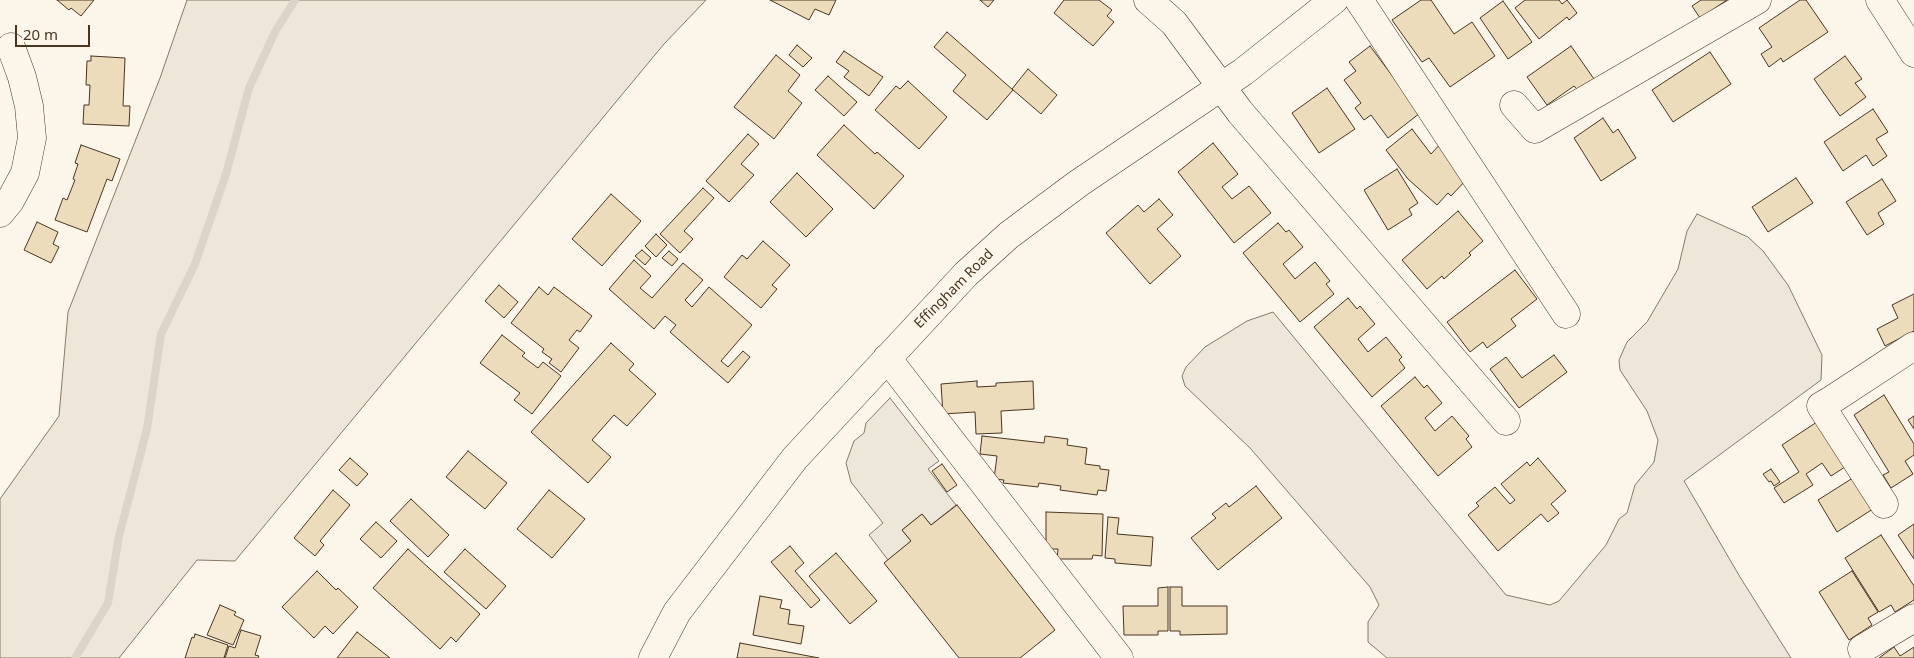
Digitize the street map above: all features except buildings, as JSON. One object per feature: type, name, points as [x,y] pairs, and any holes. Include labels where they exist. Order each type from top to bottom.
[{"type":"street","points":[[1148,0],[1174,23],[1240,112],[1506,421]]},
{"type":"street","name":"Effingham Road","points":[[653,658],[677,612],[789,465],[966,274],[1009,234],[1079,183],[1243,72],[1334,0]]},
{"type":"street","points":[[1358,0],[1566,314]]},
{"type":"street","points":[[1514,105],[1534,129],[1757,0]]},
{"type":"street","points":[[1880,0],[1914,53]]},
{"type":"street","points":[[0,213],[10,201],[25,173],[32,138],[29,106],[22,77],[10,47]]},
{"type":"street","points":[[1884,504],[1821,406],[1914,346]]},
{"type":"street","points":[[887,358],[1119,658]]},
{"type":"street","points":[[1862,649],[1914,618]]},
{"type":"shaded area","points":[[187,0],[706,0],[664,44],[235,561],[197,560],[119,658],[0,658],[0,499],[59,416],[68,312],[160,78]]},
{"type":"shaded area","points":[[1697,214],[1748,237],[1763,251],[1788,285],[1822,355],[1821,380],[1684,481],[1740,577],[1791,658],[1387,658],[1368,642],[1368,622],[1379,605],[1370,587],[1250,448],[1185,386],[1182,376],[1186,367],[1205,347],[1247,321],[1273,312],[1506,595],[1550,605],[1559,601],[1606,545],[1619,519],[1627,513],[1635,485],[1654,462],[1658,440],[1647,411],[1620,370],[1619,360],[1627,342],[1647,322],[1678,269],[1687,231]]},
{"type":"shaded area","points":[[890,398],[939,461],[928,469],[956,505],[931,525],[922,514],[902,530],[911,541],[888,560],[869,535],[883,523],[851,482],[846,463],[854,441],[864,433],[866,423]]},
{"type":"waterway","points":[[75,658],[108,603],[119,536],[147,429],[161,334],[195,264],[226,174],[249,88],[275,32],[295,0]]}]
